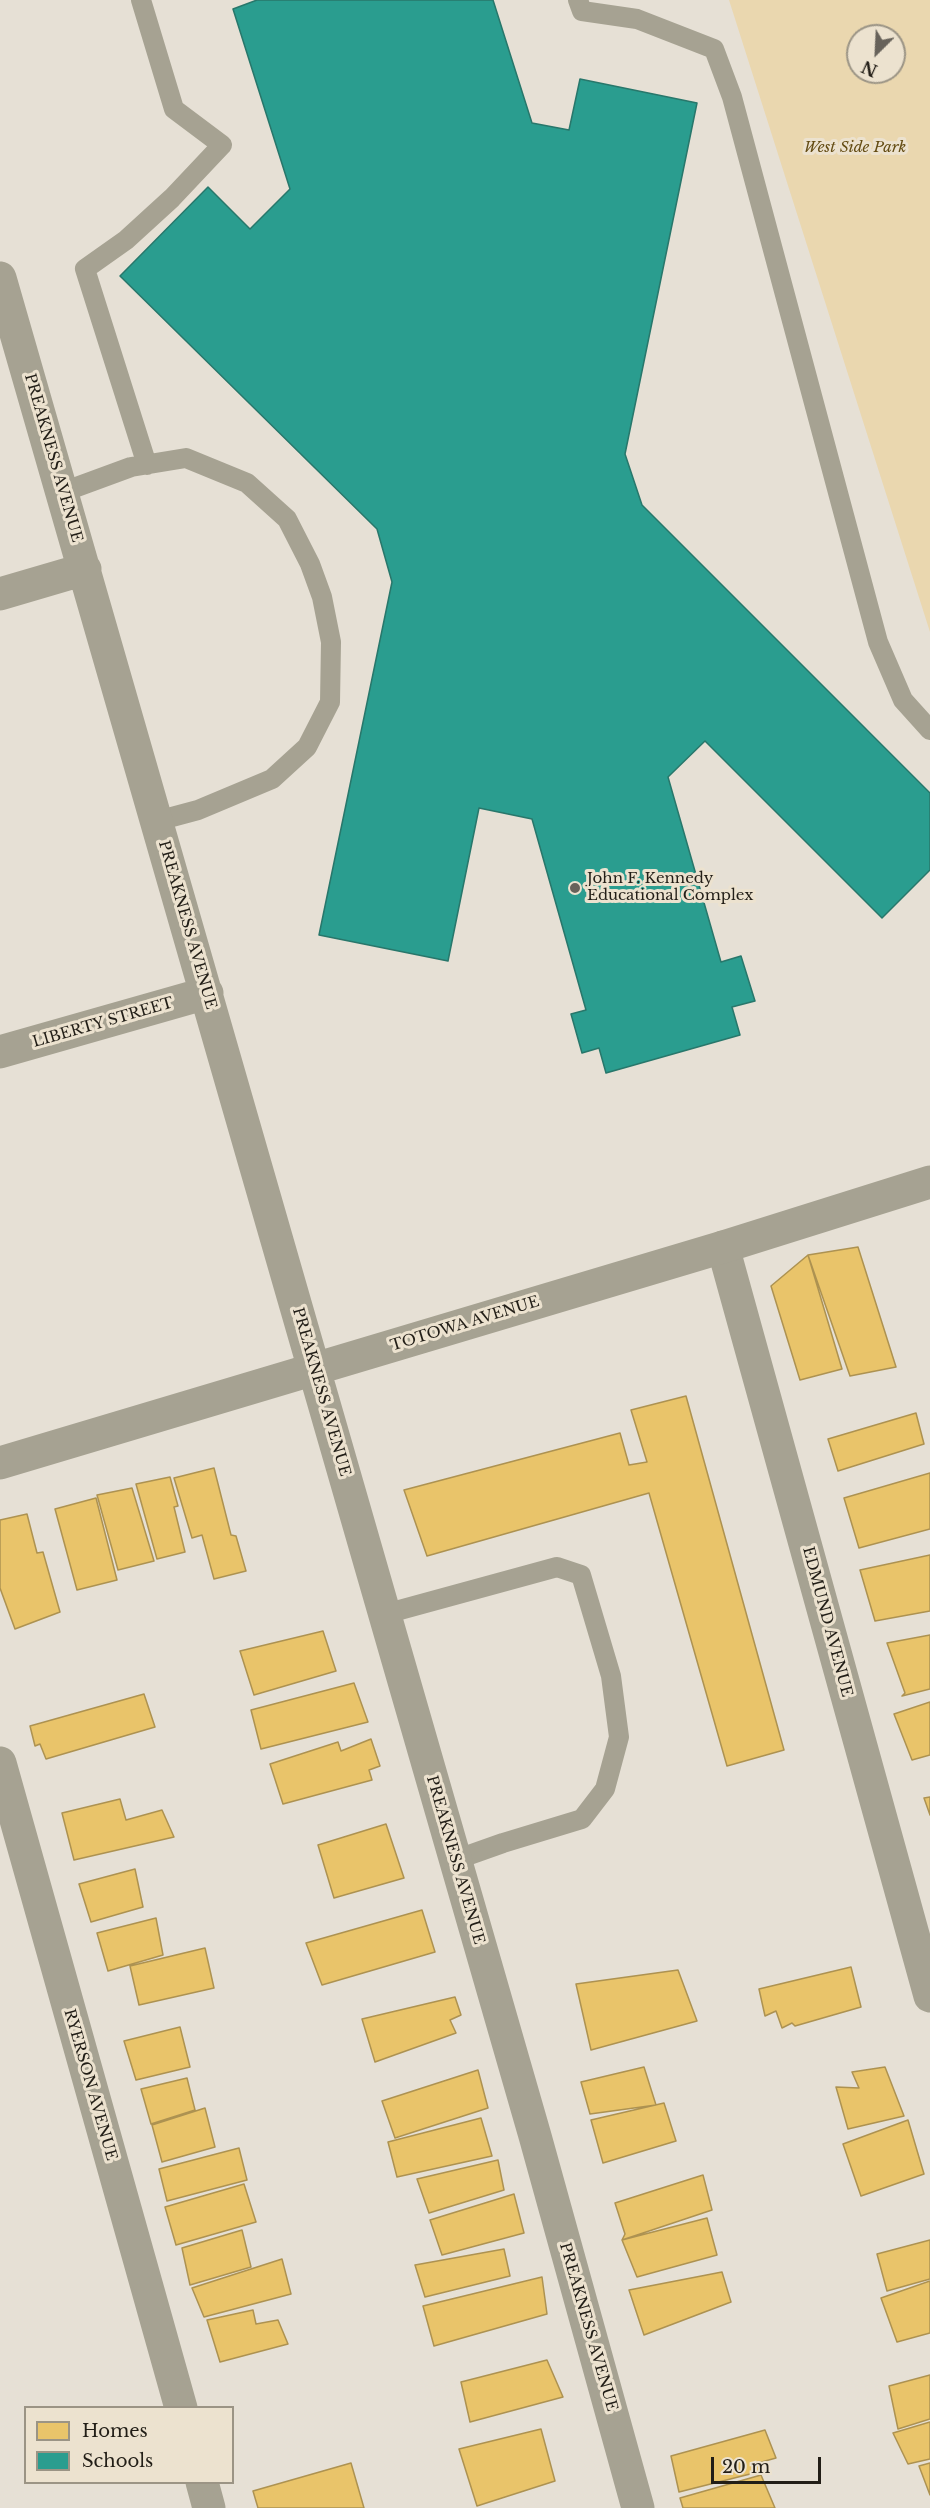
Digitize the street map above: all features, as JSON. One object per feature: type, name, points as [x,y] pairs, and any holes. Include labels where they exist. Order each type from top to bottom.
[{"type":"street","name":"PREAKNESS AVENUE","points":[[0,278],[385,1614],[638,2508]]},
{"type":"street","points":[[0,594],[85,569]]},
{"type":"street","name":"LIBERTY STREET","points":[[0,1052],[207,993]]},
{"type":"street","name":"TOTOWA AVENUE","points":[[0,1463],[723,1247],[930,1182]]},
{"type":"street","name":"EDMUND AVENUE","points":[[723,1247],[930,1996]]},
{"type":"street","name":"RYERSON AVENUE","points":[[0,1763],[180,2406]]},
{"type":"street","points":[[203,2484],[209,2508]]},
{"type":"lane","points":[[141,0],[174,109],[222,145],[172,198],[126,240],[85,269],[147,465]]},
{"type":"lane","points":[[578,0],[582,11],[637,19],[714,49],[732,96],[878,642],[903,700],[930,730]]},
{"type":"lane","points":[[63,492],[132,467],[186,458],[247,483],[287,519],[310,564],[322,597],[331,642],[330,702],[307,747],[272,779],[198,810],[157,821]]},
{"type":"lane","points":[[385,1614],[557,1567],[581,1575],[611,1676],[619,1737],[605,1789],[582,1819],[455,1860]]},
{"type":"green space","name":"West Side Park","points":[[729,0],[930,0],[930,632]]},
{"type":"building: Homes","points":[[858,1247],[896,1367],[850,1376],[808,1255]]},
{"type":"building: Homes","points":[[808,1255],[842,1369],[800,1380],[771,1286]]},
{"type":"building: Homes","points":[[686,1396],[784,1750],[727,1766],[649,1493],[427,1556],[404,1490],[620,1433],[629,1465],[647,1462],[631,1410]]},
{"type":"building: Homes","points":[[916,1413],[924,1444],[838,1471],[828,1439]]},
{"type":"building: Homes","points":[[214,1468],[231,1535],[236,1536],[246,1571],[214,1579],[202,1535],[192,1538],[174,1478]]},
{"type":"building: Homes","points":[[930,1473],[930,1529],[859,1548],[844,1498]]},
{"type":"building: Homes","points":[[170,1477],[178,1506],[174,1507],[185,1552],[157,1559],[136,1484]]},
{"type":"building: Homes","points":[[132,1488],[154,1561],[118,1570],[97,1495]]},
{"type":"building: Homes","points":[[96,1498],[117,1580],[77,1590],[55,1509]]},
{"type":"building: Homes","points":[[27,1514],[37,1553],[43,1552],[60,1612],[15,1629],[0,1588],[0,1520]]},
{"type":"building: Homes","points":[[930,1555],[930,1611],[875,1621],[860,1570]]},
{"type":"building: Homes","points":[[323,1631],[336,1671],[254,1695],[240,1651]]},
{"type":"building: Homes","points":[[930,1635],[930,1689],[902,1696],[905,1693],[887,1643]]},
{"type":"building: Homes","points":[[354,1683],[368,1722],[261,1749],[251,1710]]},
{"type":"building: Homes","points":[[144,1694],[155,1727],[46,1759],[40,1744],[35,1746],[30,1726]]},
{"type":"building: Homes","points":[[930,1702],[930,1755],[912,1760],[894,1714]]},
{"type":"building: Homes","points":[[371,1739],[380,1766],[369,1770],[372,1780],[283,1804],[270,1764],[338,1742],[341,1751]]},
{"type":"building: Homes","points":[[930,1797],[930,1815],[924,1798]]},
{"type":"building: Homes","points":[[120,1799],[126,1820],[162,1810],[174,1837],[74,1860],[62,1813]]},
{"type":"building: Homes","points":[[386,1824],[404,1878],[334,1898],[318,1845]]},
{"type":"building: Homes","points":[[135,1869],[143,1907],[91,1922],[79,1884]]},
{"type":"building: Homes","points":[[422,1910],[435,1952],[322,1985],[306,1943]]},
{"type":"building: Homes","points":[[156,1918],[163,1955],[108,1971],[97,1933]]},
{"type":"building: Homes","points":[[205,1948],[214,1988],[139,2005],[130,1966]]},
{"type":"building: Homes","points":[[851,1967],[861,2007],[795,2026],[792,2023],[782,2028],[776,2011],[765,2016],[759,1989]]},
{"type":"building: Homes","points":[[678,1970],[697,2021],[591,2050],[576,1984]]},
{"type":"building: Homes","points":[[455,1997],[461,2015],[450,2020],[456,2033],[375,2062],[362,2019]]},
{"type":"building: Homes","points":[[180,2027],[190,2067],[136,2080],[124,2041]]},
{"type":"building: Homes","points":[[644,2067],[656,2105],[590,2114],[581,2082]]},
{"type":"building: Homes","points":[[885,2067],[904,2116],[848,2129],[836,2087],[859,2088],[852,2072]]},
{"type":"building: Homes","points":[[478,2070],[488,2108],[395,2138],[382,2101]]},
{"type":"building: Homes","points":[[187,2078],[195,2110],[151,2124],[141,2089]]},
{"type":"building: Homes","points":[[664,2103],[676,2141],[603,2163],[591,2120]]},
{"type":"building: Homes","points":[[205,2108],[215,2147],[162,2162],[152,2125]]},
{"type":"building: Homes","points":[[481,2118],[492,2156],[397,2177],[388,2142]]},
{"type":"building: Homes","points":[[908,2120],[924,2174],[861,2196],[843,2144]]},
{"type":"building: Homes","points":[[239,2148],[247,2180],[167,2201],[159,2169]]},
{"type":"building: Homes","points":[[498,2160],[504,2190],[429,2213],[417,2179]]},
{"type":"building: Homes","points":[[703,2175],[712,2210],[622,2240],[625,2234],[615,2203]]},
{"type":"building: Homes","points":[[244,2184],[256,2222],[176,2245],[165,2207]]},
{"type":"building: Homes","points":[[514,2194],[524,2233],[442,2255],[430,2220]]},
{"type":"building: Homes","points":[[707,2218],[717,2255],[637,2277],[622,2240]]},
{"type":"building: Homes","points":[[242,2230],[251,2267],[190,2285],[182,2248]]},
{"type":"building: Homes","points":[[930,2240],[930,2279],[887,2291],[877,2254]]},
{"type":"building: Homes","points":[[504,2249],[510,2276],[425,2297],[415,2265]]},
{"type":"building: Homes","points":[[282,2259],[291,2294],[204,2317],[192,2288]]},
{"type":"building: Homes","points":[[722,2272],[731,2302],[644,2335],[629,2290]]},
{"type":"building: Homes","points":[[542,2277],[547,2314],[434,2346],[423,2306]]},
{"type":"building: Homes","points":[[930,2281],[930,2333],[897,2342],[881,2298]]},
{"type":"building: Homes","points":[[253,2310],[256,2324],[278,2320],[288,2344],[220,2362],[207,2320]]},
{"type":"building: Homes","points":[[547,2360],[563,2397],[470,2422],[461,2382]]},
{"type":"building: Homes","points":[[930,2375],[930,2419],[898,2429],[889,2386]]},
{"type":"building: Homes","points":[[930,2422],[930,2459],[908,2464],[893,2433]]},
{"type":"building: Homes","points":[[541,2429],[555,2481],[477,2506],[459,2449]]},
{"type":"building: Homes","points":[[765,2430],[776,2458],[758,2463],[762,2471],[679,2492],[671,2456]]},
{"type":"building: Homes","points":[[351,2463],[364,2508],[258,2508],[253,2491]]},
{"type":"building: Homes","points":[[930,2463],[930,2495],[919,2466]]},
{"type":"building: Homes","points":[[761,2475],[775,2508],[683,2508],[680,2498]]},
{"type":"building: Schools","points":[[257,0],[493,0],[532,123],[569,130],[580,79],[697,103],[625,454],[642,505],[930,793],[930,870],[882,918],[705,741],[668,777],[721,962],[741,956],[755,1001],[732,1007],[740,1035],[606,1073],[599,1048],[582,1053],[571,1014],[586,1010],[532,819],[479,808],[448,961],[319,935],[392,582],[377,529],[120,276],[208,187],[250,229],[290,189],[233,9]]},
{"type":"place","name":"John F. Kennedy Educational Complex","points":[[575,888]]}]
